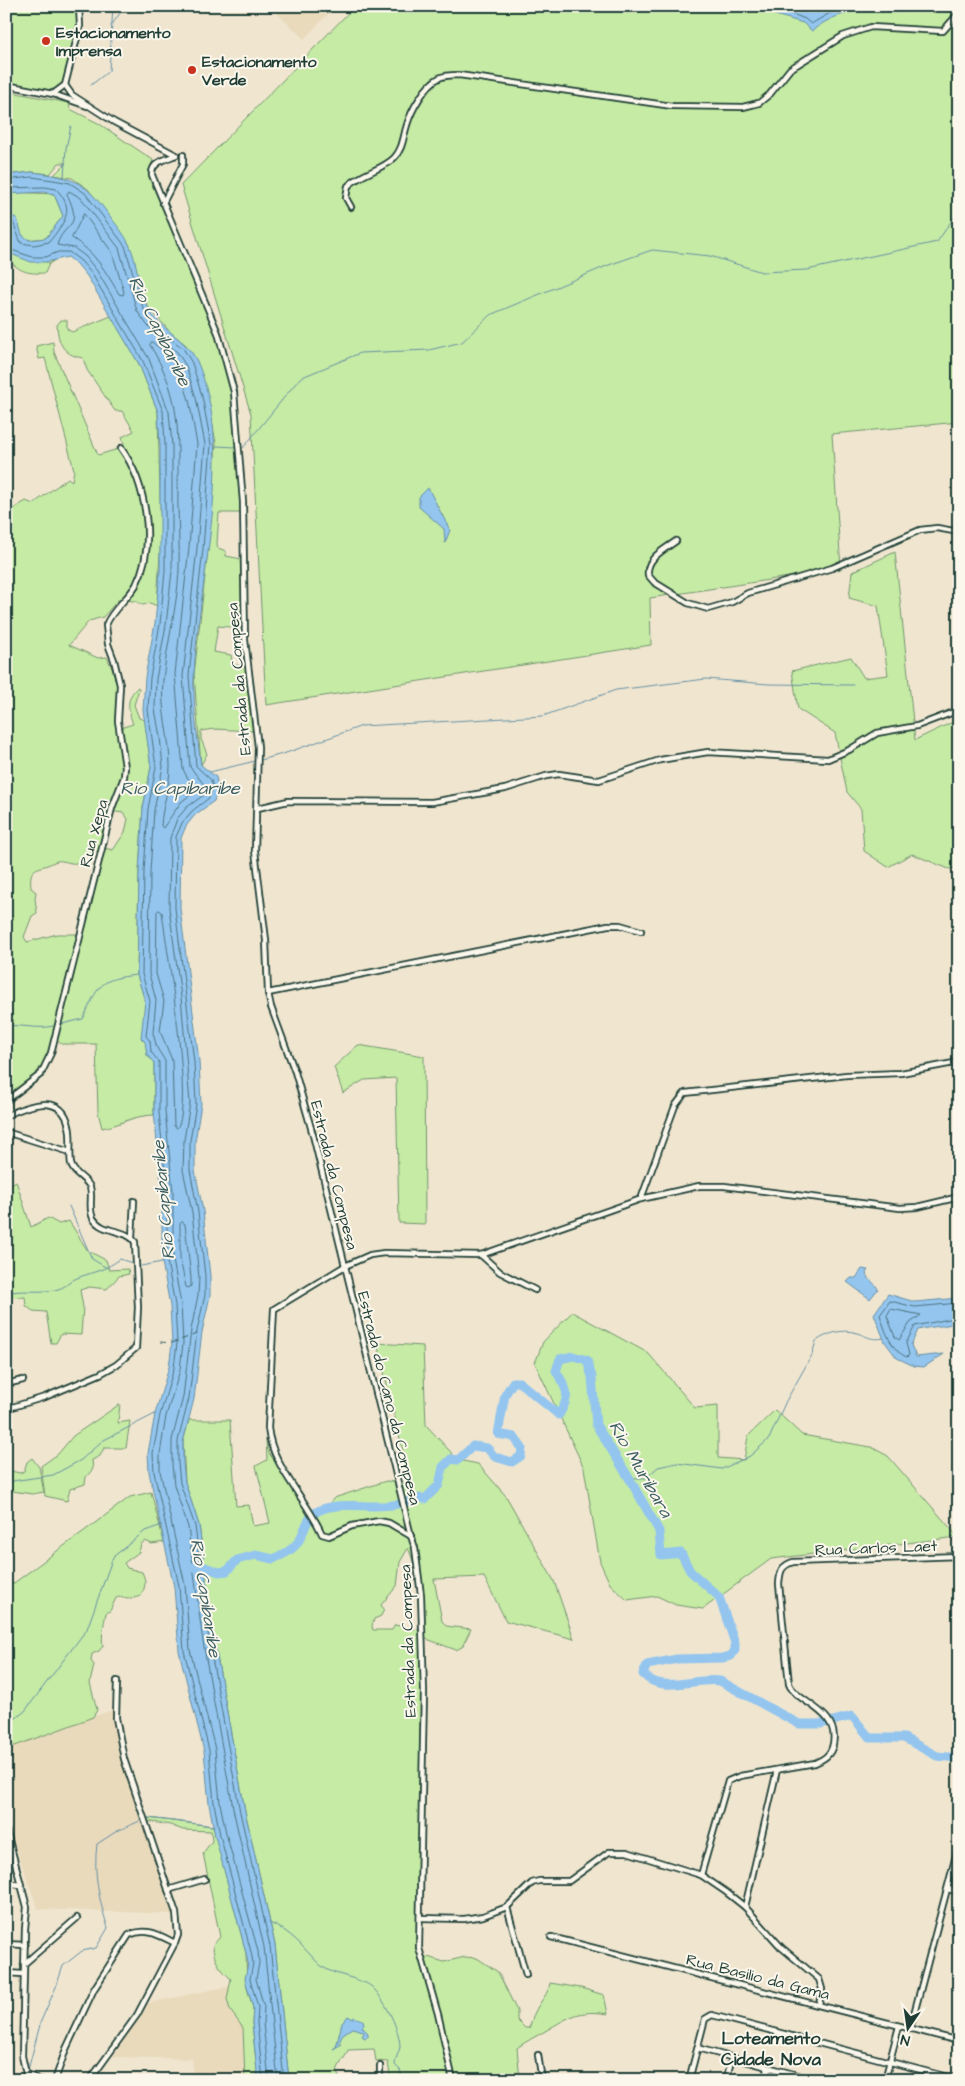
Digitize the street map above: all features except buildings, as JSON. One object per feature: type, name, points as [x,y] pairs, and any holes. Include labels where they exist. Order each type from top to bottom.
[{"type":"street","points":[[53,94],[65,85],[80,26],[80,6]]},
{"type":"street","points":[[351,207],[346,198],[348,186],[362,175],[394,159],[400,150],[407,124],[418,102],[438,78],[459,75],[672,106],[743,107],[759,103],[770,94],[790,69],[843,36],[872,28],[943,31],[959,13]]},
{"type":"street","points":[[6,85],[53,94],[95,109]]},
{"type":"street","points":[[65,85],[70,94],[95,109]]},
{"type":"street","name":"Estrada da Compesa","points":[[95,109],[176,155],[156,164],[151,171],[218,332],[234,392],[243,502],[245,640],[258,747],[256,851],[266,940],[268,993],[271,1008],[295,1072],[313,1135],[345,1266],[279,1304],[272,1311],[268,1428],[274,1455],[313,1515],[322,1534],[330,1536],[365,1522],[379,1521],[389,1523],[411,1536],[415,1548],[421,1595],[424,1692],[419,1948],[438,2014],[453,2080]]},
{"type":"street","points":[[163,203],[183,164],[183,155]]},
{"type":"street","name":"Rua Xepa","points":[[6,1101],[41,1074],[51,1054],[112,808],[124,777],[118,722],[120,685],[108,644],[106,625],[136,585],[141,571],[146,530],[140,483],[134,467],[121,448]]},
{"type":"street","points":[[676,541],[654,557],[649,564],[648,575],[654,582],[688,602],[708,609],[732,602],[748,593],[832,568],[920,530],[937,528],[959,532]]},
{"type":"street","points":[[258,808],[288,800],[432,802],[453,800],[505,789],[546,776],[559,774],[599,780],[660,760],[708,752],[828,758],[849,750],[877,733],[917,726],[959,710]]},
{"type":"street","points":[[268,993],[608,925],[620,925],[641,931]]},
{"type":"street","points":[[641,1199],[675,1106],[685,1093],[847,1076],[901,1073],[959,1062]]},
{"type":"street","points":[[6,1116],[23,1107],[42,1103],[61,1109],[67,1117],[70,1127],[72,1169],[89,1186],[91,1214],[94,1220],[103,1228],[132,1237]]},
{"type":"street","points":[[6,1132],[70,1152]]},
{"type":"street","points":[[345,1266],[370,1255],[384,1253],[481,1255],[641,1199],[680,1189],[724,1186],[900,1208],[917,1207],[959,1197]]},
{"type":"street","points":[[6,1409],[45,1397],[100,1374],[116,1365],[136,1348],[138,1307],[136,1248],[132,1237],[134,1201]]},
{"type":"street","points":[[481,1255],[500,1272],[535,1290]]},
{"type":"street","name":"Estrada do Cano da Compesa","points":[[345,1266],[411,1536]]},
{"type":"street","points":[[6,1384],[23,1380]]},
{"type":"street","name":"Rua Carlos Laet","points":[[777,1770],[824,1759],[833,1747],[834,1740],[823,1713],[814,1704],[795,1693],[789,1684],[779,1584],[781,1568],[793,1562],[959,1556]]},
{"type":"street","points":[[90,2080],[137,2015],[175,1943],[178,1924],[124,1759],[116,1718],[118,1681]]},
{"type":"street","points":[[701,1875],[728,1781],[740,1776],[777,1770],[745,1908]]},
{"type":"street","points":[[6,1829],[28,1913],[25,1930],[22,2056],[26,2074],[40,2080]]},
{"type":"street","points":[[910,2029],[959,1844]]},
{"type":"street","points":[[420,1918],[464,1920],[507,1907],[532,1883],[539,1880],[569,1881],[609,1852],[627,1852],[701,1875],[745,1908],[781,1947],[819,1979],[822,1989],[819,2004]]},
{"type":"street","points":[[6,1858],[14,1858]]},
{"type":"street","points":[[168,1890],[206,1879]]},
{"type":"street","points":[[6,1883],[20,1885]]},
{"type":"street","points":[[948,1889],[959,1892]]},
{"type":"street","points":[[507,1907],[526,1975]]},
{"type":"street","points":[[24,1964],[77,1918]]},
{"type":"street","points":[[55,2080],[94,1989],[129,1935],[146,1930],[175,1943]]},
{"type":"street","name":"Rua Basilio da Gama","points":[[551,1937],[819,2004],[956,2041]]},
{"type":"street","points":[[6,1944],[25,1945]]},
{"type":"street","points":[[6,1973],[24,1974]]},
{"type":"street","points":[[689,2080],[705,2019],[709,2015],[959,2080]]},
{"type":"street","points":[[956,2041],[959,2022]]},
{"type":"street","points":[[886,2080],[899,2026]]},
{"type":"street","points":[[697,2048],[816,2080]]},
{"type":"street","points":[[538,2055],[542,2080]]},
{"type":"street","points":[[726,2080],[732,2058]]},
{"type":"street","points":[[380,2066],[380,2080]]},
{"type":"street","points":[[766,2080],[768,2068]]},
{"type":"shaded area","points":[[269,6],[336,6],[304,39]]},
{"type":"shaded area","points":[[112,1710],[130,1789],[172,1914],[38,1909],[6,1821],[6,1749]]},
{"type":"shaded area","points":[[230,1986],[227,1999],[230,2010],[243,2028],[245,2080],[193,2080],[192,2059],[113,2057],[148,2003]]},
{"type":"green space","points":[[6,6],[79,6],[77,37],[60,88],[47,90],[6,83]]},
{"type":"green space","points":[[355,6],[959,6],[959,422],[832,434],[841,569],[650,598],[651,645],[266,705],[251,414],[181,185]]},
{"type":"green space","points":[[6,91],[69,103],[70,109],[98,123],[153,160],[148,174],[219,342],[234,399],[241,513],[219,513],[217,544],[218,548],[226,551],[226,556],[242,559],[242,628],[218,626],[214,652],[231,655],[233,665],[247,666],[254,721],[252,731],[214,729],[201,731],[201,739],[207,754],[201,765],[194,675],[208,549],[216,443],[207,395],[196,361],[186,345],[169,331],[147,305],[129,244],[88,189],[72,178],[54,175],[66,163],[59,163],[50,174],[32,172],[6,175]]},
{"type":"green space","points":[[14,192],[54,194],[63,216],[46,238],[25,240],[10,214],[6,214],[6,194]]},
{"type":"green space","points":[[6,252],[47,262],[59,257],[49,264],[45,273],[32,273],[23,271],[15,266],[6,258]]},
{"type":"green space","points":[[111,316],[139,364],[158,412],[161,536],[157,606],[150,603],[143,605],[135,601],[118,600],[103,617],[89,621],[69,645],[98,658],[107,657],[119,685],[117,709],[122,735],[123,727],[133,724],[129,700],[138,687],[134,705],[139,718],[145,720],[151,767],[143,808],[139,872],[137,975],[145,1001],[147,1055],[154,1062],[154,1115],[139,1117],[102,1128],[98,1112],[96,1044],[61,1044],[55,1038],[57,1029],[54,1030],[47,1055],[39,1070],[26,1083],[6,1098],[6,540],[10,535],[8,512],[26,501],[33,504],[68,478],[72,481],[74,470],[45,358],[39,359],[36,346],[53,342],[54,352],[98,455],[125,447],[122,437],[134,431],[122,411],[115,411],[87,370],[83,358],[66,351],[60,343],[57,325],[61,320],[67,320],[67,329],[72,332]],"holes":[[[108,811],[124,813],[128,819],[125,832],[113,850],[104,848],[64,1009],[60,1010],[77,934],[57,934],[27,942],[24,937],[32,916],[37,913],[36,892],[31,888],[31,876],[34,870],[54,862],[78,863],[81,858],[98,851]]]},
{"type":"green space","points":[[895,552],[915,740],[959,719],[959,867],[949,869],[912,854],[888,867],[864,851],[861,809],[847,792],[835,733],[798,709],[792,671],[851,657],[864,678],[888,675],[878,606],[849,598],[852,572]]},
{"type":"green space","points":[[358,1045],[424,1056],[425,1224],[399,1223],[396,1078],[364,1080],[343,1093],[334,1067]]},
{"type":"green space","points":[[16,1181],[31,1227],[48,1218],[59,1224],[69,1221],[88,1251],[106,1260],[109,1270],[128,1269],[129,1274],[119,1276],[107,1289],[89,1287],[80,1290],[83,1307],[81,1335],[61,1334],[56,1343],[51,1343],[46,1312],[33,1311],[26,1306],[25,1297],[6,1298],[6,1187]]},
{"type":"green space","points":[[572,1312],[648,1353],[695,1408],[718,1406],[718,1458],[744,1460],[748,1436],[775,1410],[802,1435],[871,1447],[888,1456],[958,1537],[771,1559],[703,1609],[676,1605],[657,1596],[627,1600],[610,1584],[600,1562],[584,1468],[535,1363],[543,1342]]},
{"type":"green space","points":[[377,1343],[423,1346],[426,1425],[458,1460],[478,1464],[506,1496],[554,1581],[574,1639],[506,1621],[484,1577],[434,1579],[442,1621],[446,1626],[471,1629],[462,1647],[456,1650],[424,1638],[421,1642],[418,1954],[444,1962],[465,1957],[477,1958],[498,1972],[517,2011],[517,2020],[525,2028],[529,2028],[534,2014],[548,1991],[550,1983],[581,1988],[604,1995],[608,2014],[582,2013],[575,2015],[517,2048],[520,2080],[392,2080],[388,2062],[376,2061],[374,2049],[348,2050],[337,2073],[341,2080],[289,2080],[275,1945],[245,1811],[214,1640],[199,1525],[185,1482],[183,1442],[189,1420],[230,1420],[236,1506],[249,1505],[253,1526],[270,1523],[256,1466],[267,1460],[266,1439],[269,1453],[315,1521],[314,1510],[329,1504],[334,1498],[386,1481],[411,1484]],"holes":[[[408,1548],[412,1558],[418,1589],[419,1630],[395,1625],[392,1630],[373,1630],[374,1619],[381,1616],[384,1609],[381,1605],[397,1586],[400,1562]]]},
{"type":"green space","points":[[120,1404],[118,1423],[130,1421],[126,1448],[104,1448],[100,1456],[92,1460],[93,1469],[86,1477],[85,1484],[70,1489],[67,1501],[45,1496],[41,1466],[58,1454],[73,1436]]},
{"type":"green space","points":[[32,1458],[39,1467],[44,1492],[32,1494],[6,1490],[6,1470],[20,1473],[24,1471],[27,1462]]},
{"type":"green space","points":[[151,1492],[164,1542],[152,1544],[145,1541],[141,1544],[139,1552],[124,1563],[127,1568],[142,1572],[145,1582],[141,1596],[116,1598],[110,1611],[106,1613],[103,1646],[99,1651],[92,1654],[91,1661],[94,1665],[90,1683],[97,1710],[93,1717],[15,1746],[6,1746],[6,1586],[14,1583],[130,1497]]},
{"type":"green space","points":[[148,1818],[213,1826],[246,1953],[247,1988],[253,2008],[252,2023],[258,2080],[245,2080],[243,2028],[230,2010],[227,1999],[231,1979],[218,1964],[213,1950],[213,1945],[220,1937],[203,1853],[212,1841],[211,1831],[183,1830],[170,1825],[147,1821]]},
{"type":"water","points":[[766,6],[912,6],[911,11],[905,12],[871,10],[848,13],[832,18],[812,31],[803,23],[772,14]]},
{"type":"water","name":"Rio Capibaribe","points":[[32,172],[60,177],[79,184],[87,189],[103,207],[123,234],[132,251],[147,306],[158,321],[192,353],[197,361],[209,397],[214,436],[215,476],[197,637],[194,686],[201,765],[216,777],[218,788],[214,801],[195,815],[186,826],[181,838],[180,908],[199,1061],[201,1104],[195,1142],[195,1170],[203,1211],[210,1276],[210,1296],[202,1332],[194,1399],[183,1442],[183,1463],[185,1482],[199,1525],[214,1640],[245,1811],[275,1945],[289,2080],[258,2080],[252,2023],[253,2008],[245,1979],[248,1963],[215,1836],[209,1804],[204,1751],[179,1651],[174,1587],[149,1472],[148,1453],[155,1414],[169,1367],[172,1343],[170,1306],[162,1262],[162,1193],[154,1112],[154,1063],[147,1055],[145,1042],[141,1038],[145,1001],[137,975],[139,872],[143,808],[151,767],[143,710],[145,677],[155,623],[160,571],[160,446],[158,412],[139,364],[87,276],[77,264],[68,257],[47,262],[31,262],[6,252],[6,214],[17,218],[22,235],[29,240],[46,238],[63,216],[54,194],[44,192],[6,194],[6,175]]},
{"type":"water","points":[[428,488],[450,530],[445,543],[444,529],[419,507],[419,497]]},
{"type":"water","points":[[862,1269],[868,1270],[867,1276],[878,1289],[870,1299],[847,1282],[851,1278],[856,1278]]},
{"type":"water","points":[[888,1294],[915,1302],[959,1298],[959,1321],[918,1330],[911,1345],[916,1357],[944,1354],[924,1367],[914,1366],[897,1358],[885,1342],[874,1314]]},
{"type":"water","points":[[348,2016],[353,2019],[354,2017],[363,2020],[364,2024],[362,2027],[368,2033],[368,2037],[362,2036],[363,2031],[352,2028],[343,2034],[339,2043],[342,2044],[333,2049],[336,2047],[342,2023]]},
{"type":"waterway","points":[[91,85],[109,71],[113,6]]},
{"type":"waterway","points":[[111,26],[125,6]]},
{"type":"waterway","points":[[911,11],[934,6]]},
{"type":"waterway","points":[[64,177],[66,148],[71,126]]},
{"type":"waterway","points":[[243,448],[300,378],[360,353],[429,350],[462,342],[490,315],[609,265],[652,250],[710,256],[762,272],[807,270],[937,242],[959,210]]},
{"type":"waterway","points":[[216,446],[236,447]]},
{"type":"waterway","points":[[261,760],[362,726],[543,716],[616,690],[706,679],[768,684],[853,685]]},
{"type":"waterway","points":[[210,772],[255,761]]},
{"type":"waterway","points":[[62,1024],[83,1019],[97,991],[107,982],[137,975]]},
{"type":"waterway","points":[[6,1026],[53,1026]]},
{"type":"waterway","points":[[69,1206],[92,1259],[107,1268]]},
{"type":"waterway","points":[[6,1293],[58,1289],[77,1278],[104,1268],[120,1259],[132,1263]]},
{"type":"waterway","points":[[141,1266],[162,1262]]},
{"type":"waterway","points":[[629,1478],[646,1478],[658,1467],[677,1463],[722,1469],[750,1456],[769,1439],[786,1401],[812,1355],[816,1341],[840,1331],[857,1333],[873,1339],[883,1338]]},
{"type":"waterway","name":"Rio Muribara","points":[[407,1502],[420,1498],[425,1499],[439,1485],[443,1467],[451,1459],[458,1460],[473,1446],[487,1448],[495,1457],[512,1462],[521,1456],[522,1448],[514,1437],[498,1434],[505,1395],[513,1382],[519,1382],[559,1415],[566,1398],[565,1388],[556,1371],[560,1359],[573,1356],[587,1360],[592,1377],[596,1425],[659,1531],[661,1555],[681,1553],[690,1571],[719,1597],[735,1643],[735,1650],[731,1656],[677,1659],[647,1665],[643,1674],[651,1680],[669,1684],[710,1680],[720,1681],[799,1724],[821,1724],[852,1716],[870,1738],[904,1738],[937,1756],[959,1758]]},
{"type":"waterway","points":[[6,1482],[53,1475],[81,1460],[102,1441],[155,1414]]},
{"type":"waterway","name":"Rio Muribara","points":[[193,1567],[205,1567],[219,1572],[227,1571],[237,1560],[256,1555],[273,1559],[293,1548],[311,1517],[318,1511],[327,1508],[398,1504]]},
{"type":"waterway","points":[[6,1726],[25,1711],[87,1629],[113,1557],[145,1531],[162,1525]]},
{"type":"waterway","points":[[148,1818],[214,1826]]},
{"type":"waterway","points":[[28,2070],[41,2021],[63,1966],[82,1951],[96,1948],[108,1928],[98,1886],[97,1844],[117,1831],[140,1821]]},
{"type":"waterway","points":[[269,1923],[284,1930],[323,1967],[332,1972],[366,1983],[374,1989],[395,2024],[400,2047],[395,2065],[400,2070],[403,2080]]},
{"type":"ferry route","points":[[160,1342],[172,1343],[202,1332]]},
{"type":"place","name":"Estacionamento Imprensa","points":[[46,41]]},
{"type":"place","name":"Estacionamento Verde","points":[[192,70]]},
{"type":"district","name":"Loteamento Cidade Nova","points":[[771,2048]]}]
